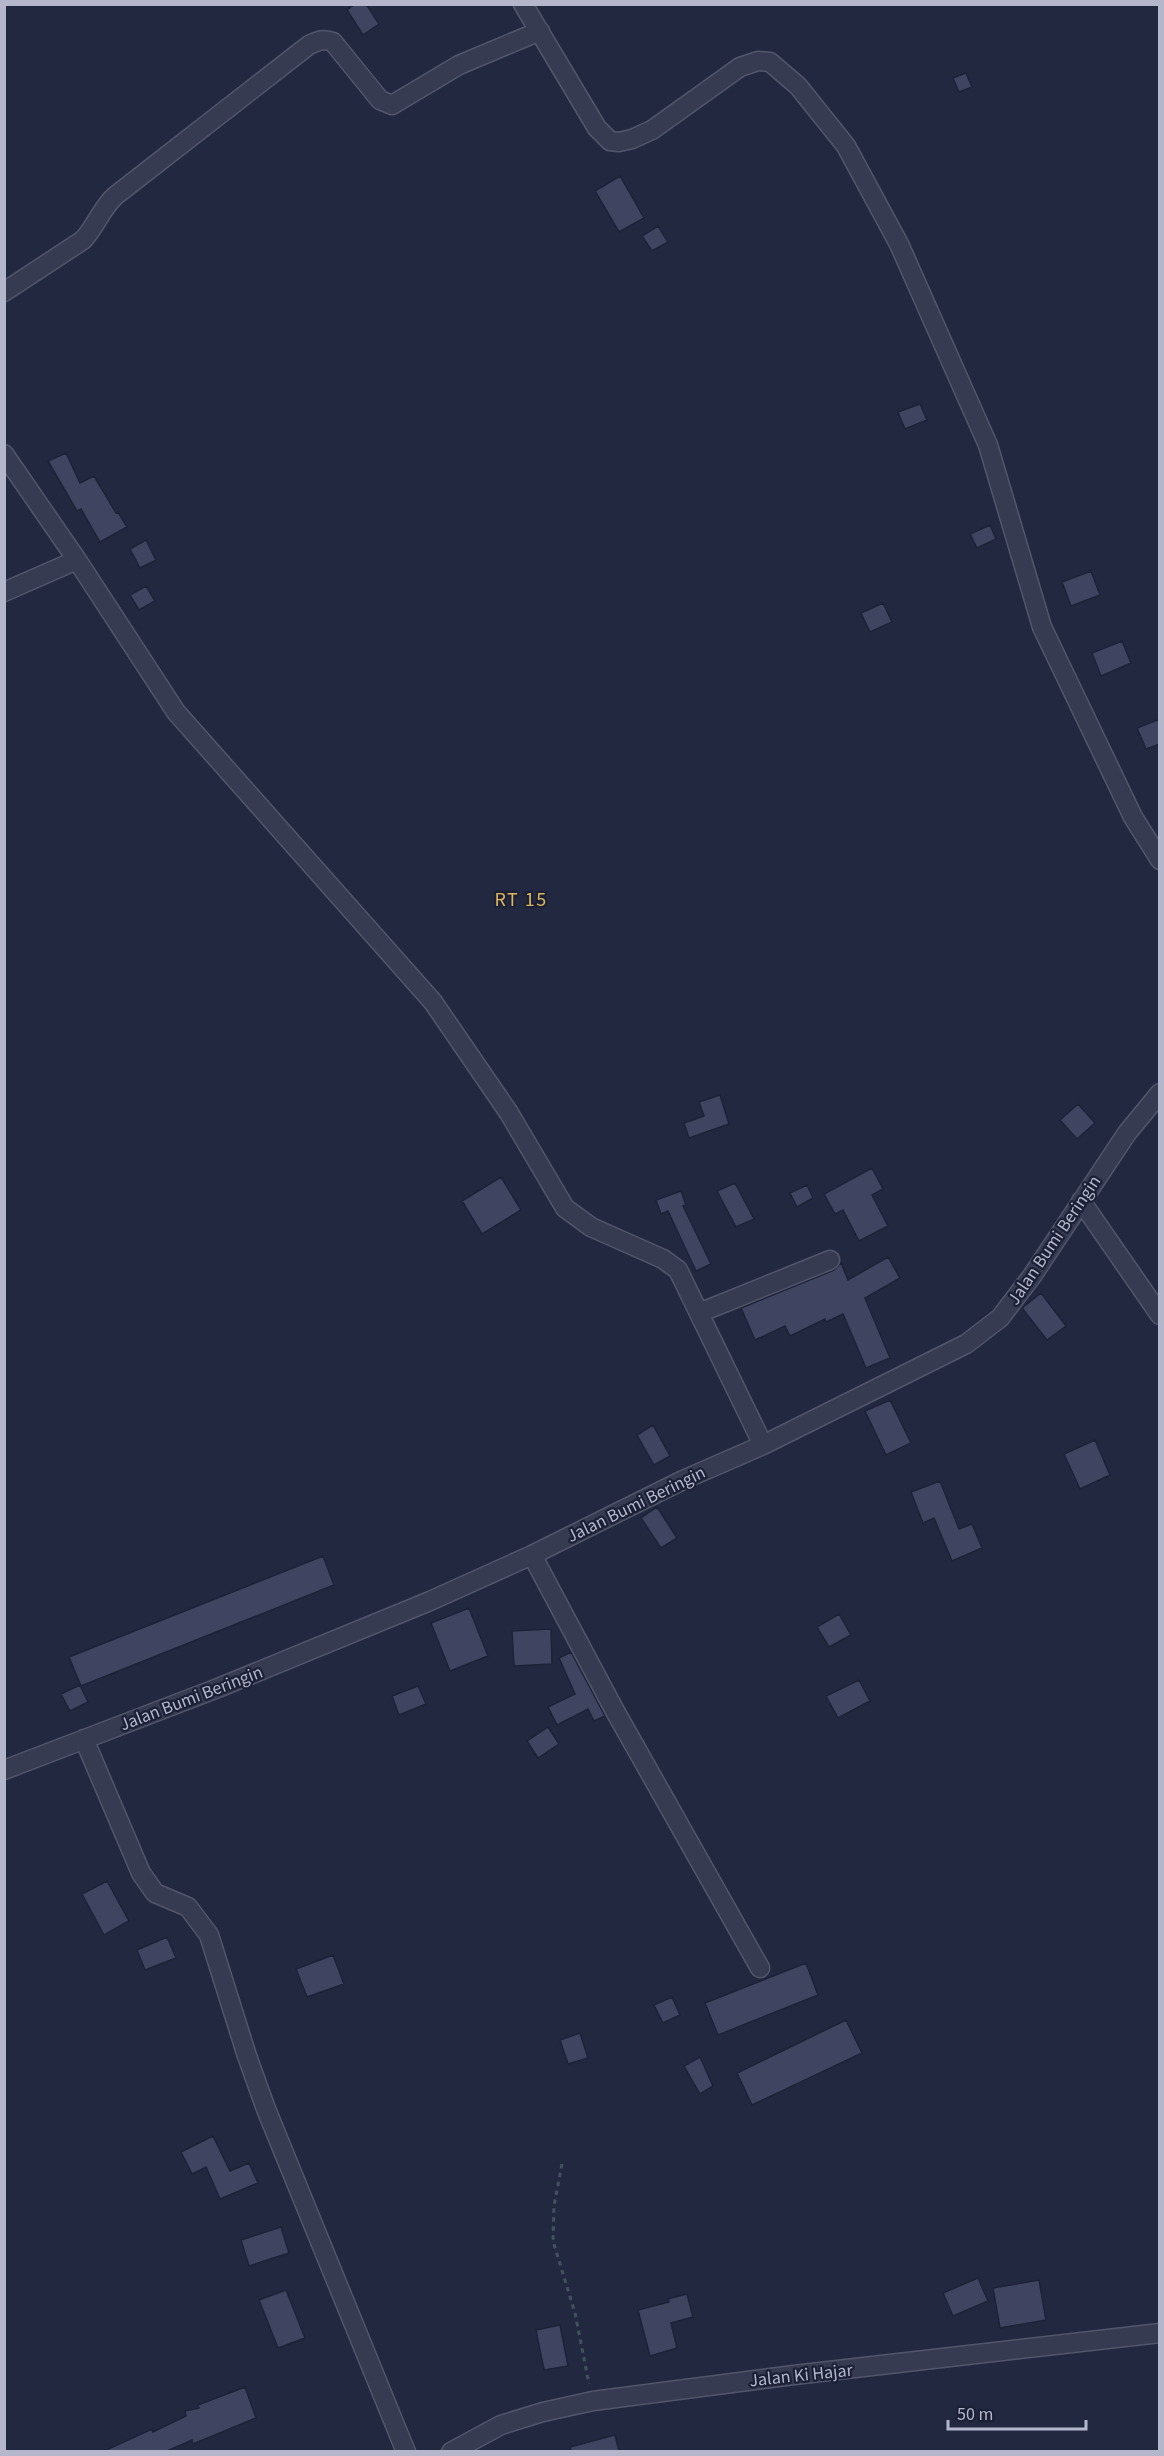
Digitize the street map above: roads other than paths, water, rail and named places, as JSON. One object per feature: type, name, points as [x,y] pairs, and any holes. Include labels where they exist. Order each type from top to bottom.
[{"type":"street","points":[[523,4],[597,128],[610,141],[619,142],[632,139],[652,130],[740,67],[758,62],[770,62],[798,86],[846,146],[899,244],[988,445],[1042,627],[1133,817],[1160,860]]},
{"type":"street","points":[[4,292],[83,240],[92,231],[104,205],[309,45],[326,39],[333,42],[380,100],[392,105],[459,64],[540,31]]},
{"type":"street","points":[[4,454],[77,560],[176,712],[433,1002],[509,1113],[565,1208],[591,1227],[663,1259],[678,1270],[763,1445]]},
{"type":"street","points":[[4,592],[77,560]]},
{"type":"street","name":"Jalan Bumi Beringin","points":[[4,1770],[430,1601],[532,1555],[683,1480],[763,1445],[888,1384],[985,1332],[1000,1318],[1032,1276],[1127,1133],[1160,1093]]},
{"type":"street","points":[[1081,1201],[1160,1315]]},
{"type":"street","points":[[699,1313],[830,1260]]},
{"type":"street","points":[[532,1555],[631,1739],[760,1968]]},
{"type":"street","points":[[84,1739],[141,1873],[151,1889],[158,1895],[188,1907],[209,1935],[266,2109],[406,2451]]},
{"type":"street","name":"Jalan Ki Hajar","points":[[451,2451],[501,2425],[543,2412],[592,2401],[794,2375],[1160,2333]]},
{"type":"district","name":"RT 15","points":[[521,899]]}]
